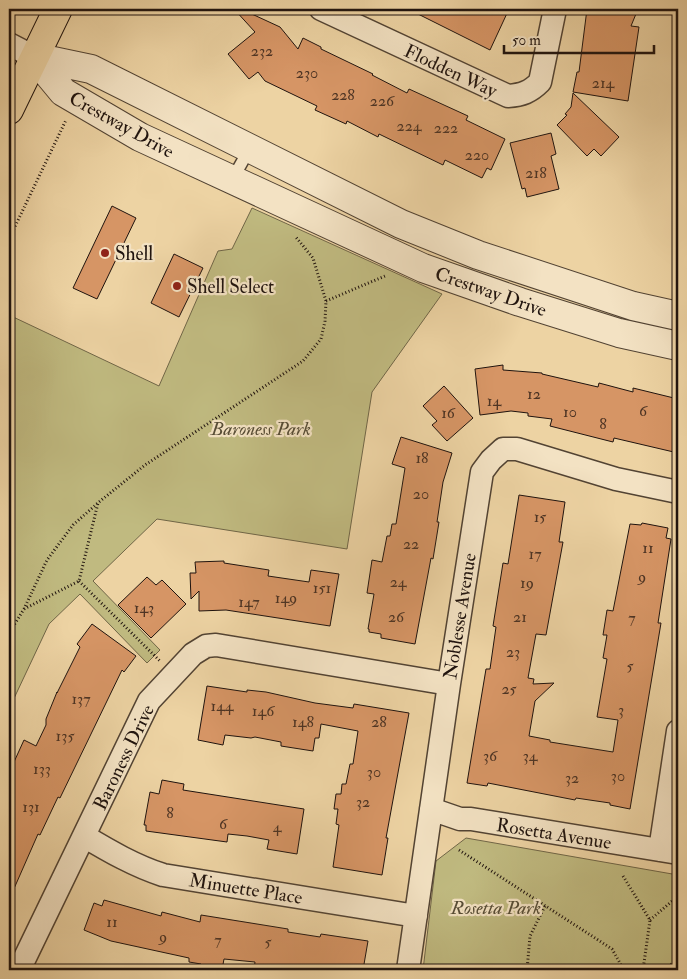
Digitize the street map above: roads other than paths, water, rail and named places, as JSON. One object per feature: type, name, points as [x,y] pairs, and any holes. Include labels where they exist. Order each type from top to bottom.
[{"type":"main road","points":[[9,110],[58,9]]},
{"type":"street","name":"Flodden Way","points":[[321,9],[508,96],[521,95],[532,90],[540,82],[555,9]]},
{"type":"street","points":[[9,44],[34,57]]},
{"type":"street","name":"Crestway Drive","points":[[34,57],[91,69],[401,224],[478,255],[633,306],[678,316]]},
{"type":"street","name":"Crestway Drive","points":[[34,57],[63,92],[140,137],[423,268],[601,328],[678,346]]},
{"type":"street","name":"Noblesse Avenue","points":[[408,970],[482,472],[503,449],[517,449],[616,479],[678,492]]},
{"type":"street","name":"Baroness Drive","points":[[19,970],[149,701],[193,654],[206,646],[216,645],[449,684]]},
{"type":"street","points":[[669,852],[678,731]]},
{"type":"street","name":"Rosetta Avenue","points":[[431,809],[460,819],[470,819],[669,852]]},
{"type":"street","name":"Minuette Place","points":[[84,836],[113,853],[163,875],[416,916]]},
{"type":"lane","points":[[232,180],[250,148]]},
{"type":"place","name":"Shell","points":[[105,253]]},
{"type":"place","name":"Shell Select","points":[[177,286]]},
{"type":"park label","name":"Baroness Park","points":[[261,428]]},
{"type":"park label","name":"Rosetta Park","points":[[496,907]]}]
